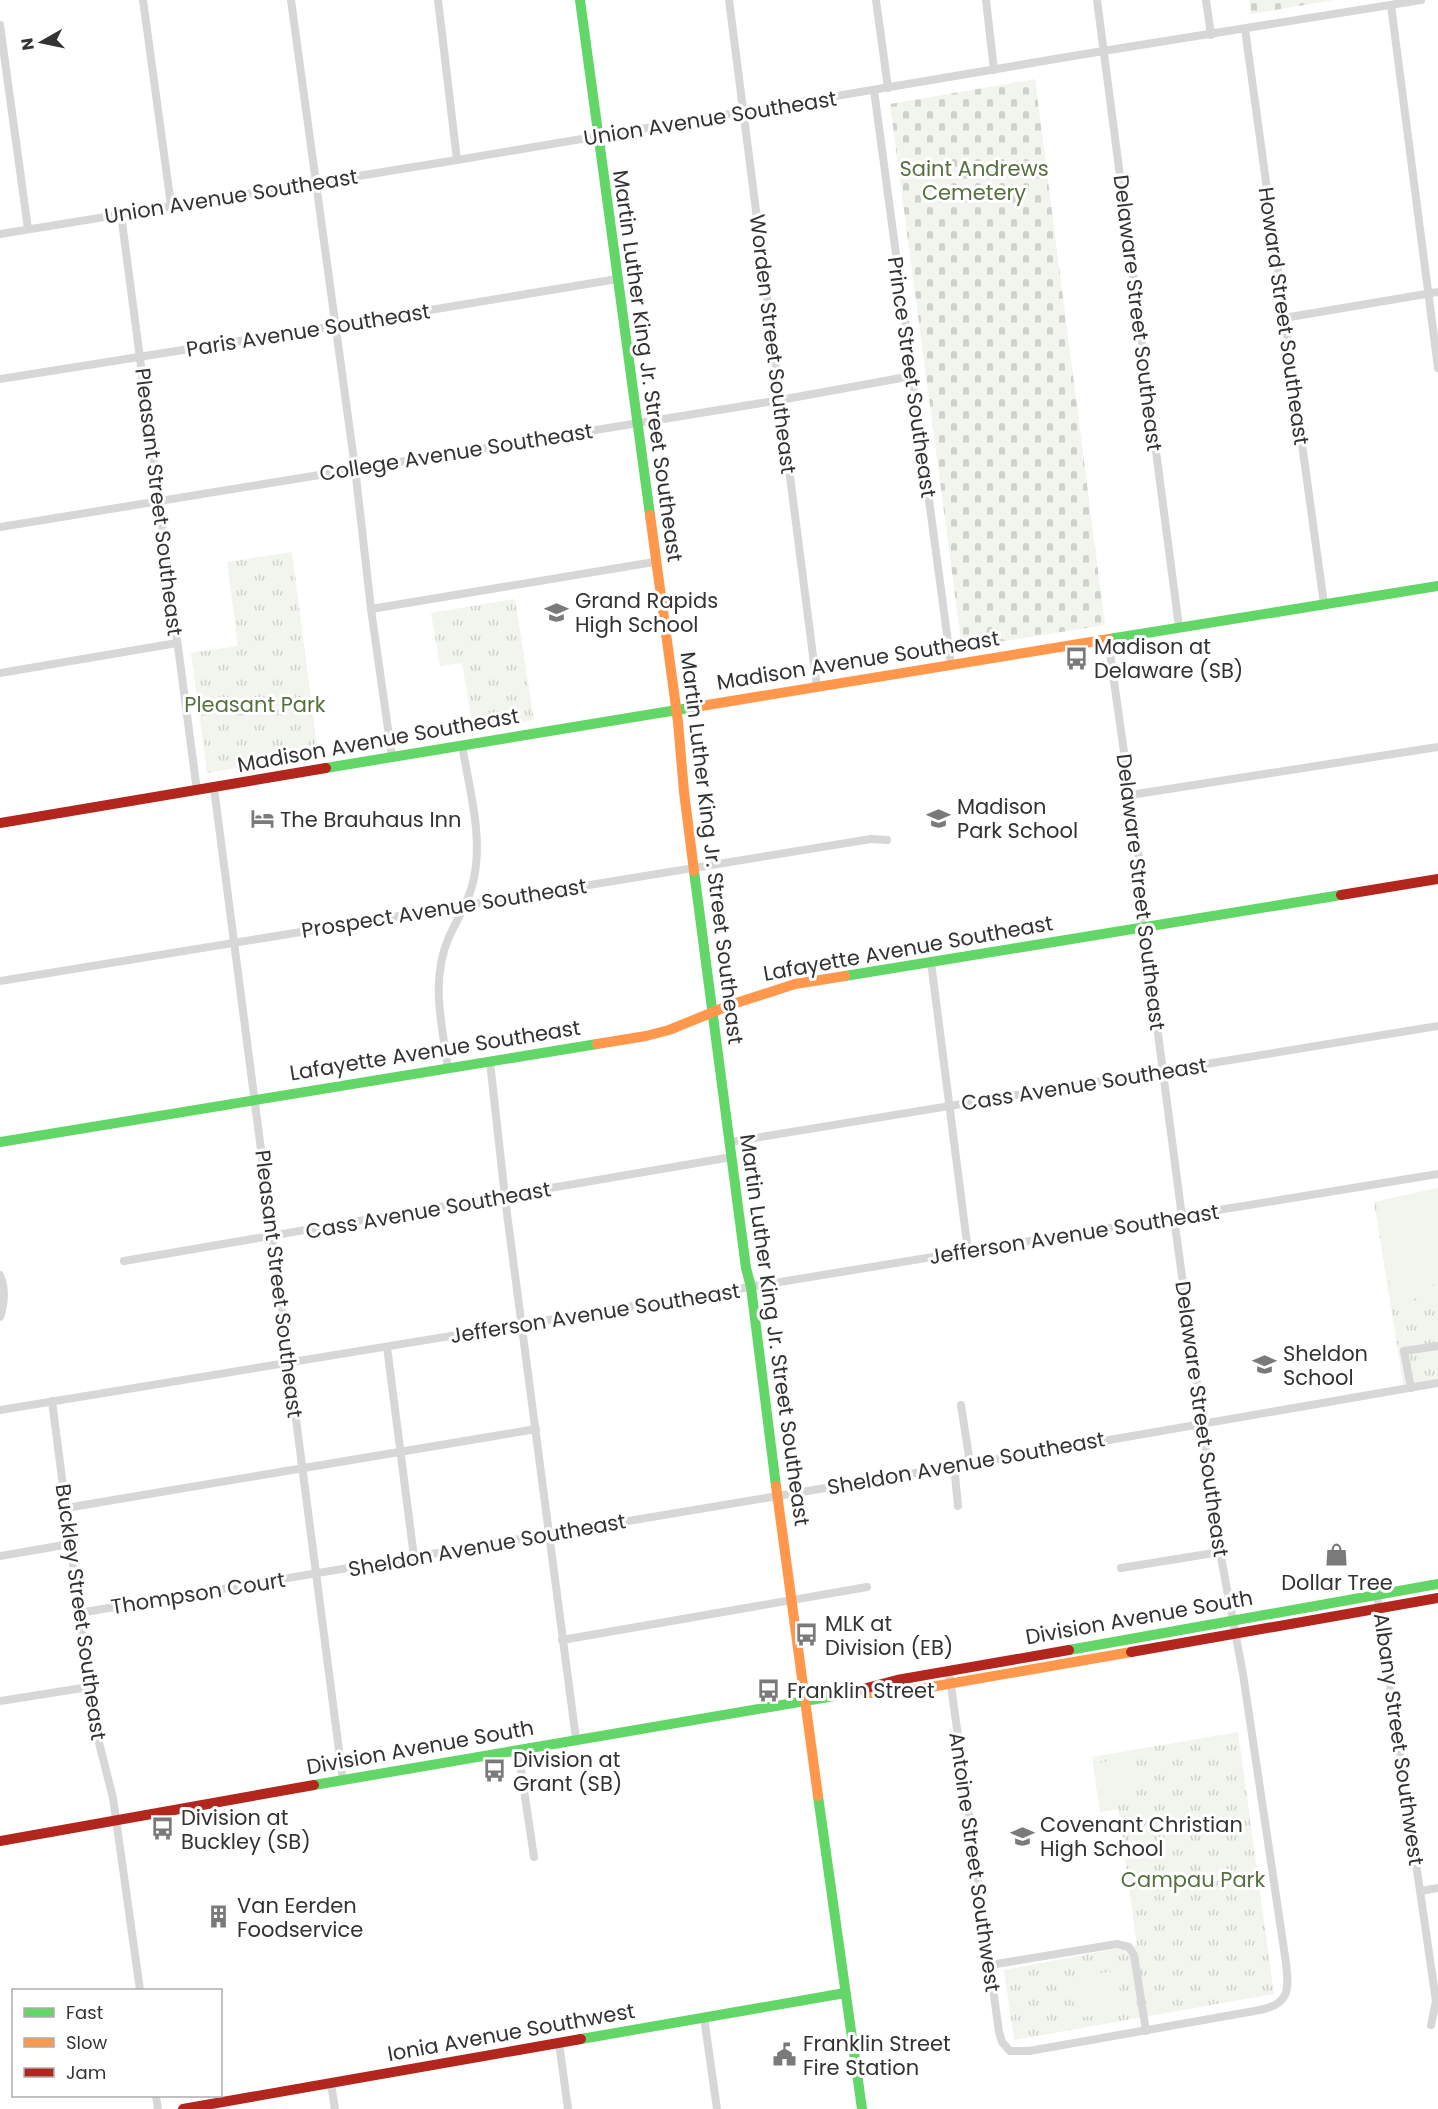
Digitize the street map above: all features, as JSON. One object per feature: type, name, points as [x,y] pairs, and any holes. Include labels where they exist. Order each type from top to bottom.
[{"type":"main road","name":"Martin Luther King Jr. Street Southeast","points":[[580,0],[654,562],[676,710],[694,867],[746,1268],[751,1287],[790,1601],[862,2109]]},
{"type":"main road","name":"Madison Avenue Southeast","points":[[0,823],[951,664],[1438,586]]},
{"type":"main road","name":"Lafayette Avenue Southeast","points":[[0,1142],[646,1036],[678,1027],[713,1011],[795,984],[1438,879]]},
{"type":"main road","name":"Division Avenue South","points":[[0,1842],[576,1739],[848,1694],[897,1680],[1438,1584]]},
{"type":"main road","name":"Division Avenue South","points":[[848,1694],[896,1693],[1438,1598]]},
{"type":"main road","name":"Ionia Avenue Southwest","points":[[183,2109],[845,1993]]},
{"type":"street","points":[[143,0],[171,206]]},
{"type":"street","points":[[291,0],[392,757]]},
{"type":"street","points":[[438,0],[458,160]]},
{"type":"street","name":"Worden Street Southeast","points":[[729,0],[817,687]]},
{"type":"street","points":[[876,0],[888,88]]},
{"type":"street","points":[[986,0],[994,70]]},
{"type":"street","name":"Delaware Street Southeast","points":[[1097,0],[1179,627]]},
{"type":"street","points":[[1206,0],[1211,35]]},
{"type":"street","name":"Union Avenue Southeast","points":[[0,234],[1421,0]]},
{"type":"street","points":[[1391,5],[1438,368]]},
{"type":"street","points":[[0,25],[4,86],[28,229]]},
{"type":"street","name":"Howard Street Southeast","points":[[1245,29],[1324,604]]},
{"type":"street","name":"Prince Street Southeast","points":[[874,90],[951,664]]},
{"type":"street","name":"Pleasant Street Southeast","points":[[121,214],[196,791]]},
{"type":"street","name":"Paris Avenue Southeast","points":[[0,379],[617,279]]},
{"type":"street","points":[[1284,318],[1438,292]]},
{"type":"street","name":"College Avenue Southeast","points":[[0,527],[780,400],[912,376]]},
{"type":"street","points":[[371,609],[654,562]]},
{"type":"street","name":"Delaware Street Southeast","points":[[1108,639],[1138,858],[1144,927],[1164,1070],[1178,1217],[1220,1552],[1262,1796],[1288,1985],[1284,1998],[1279,2005],[1273,2008],[1146,2031]]},
{"type":"street","points":[[0,673],[177,643]]},
{"type":"street","points":[[448,1069],[439,1004],[439,973],[449,937],[467,904],[474,878],[477,848],[462,745]]},
{"type":"street","points":[[1130,795],[1438,747]]},
{"type":"street","name":"Pleasant Street Southeast","points":[[214,788],[343,1781]]},
{"type":"street","name":"Prospect Avenue Southeast","points":[[0,981],[694,867],[871,839],[888,840]]},
{"type":"street","points":[[931,962],[968,1251]]},
{"type":"street","name":"Cass Avenue Southeast","points":[[730,1142],[1438,1026]]},
{"type":"street","points":[[489,1062],[576,1739]]},
{"type":"street","name":"Cass Avenue Southeast","points":[[124,1261],[732,1157]]},
{"type":"street","name":"Jefferson Avenue Southeast","points":[[0,1410],[1438,1174]]},
{"type":"street","points":[[0,1275],[4,1290],[4,1303],[0,1317]]},
{"type":"street","points":[[1411,1388],[1404,1352],[1438,1346]]},
{"type":"street","points":[[387,1347],[414,1557]]},
{"type":"street","name":"Sheldon Avenue Southeast","points":[[316,1574],[1438,1383]]},
{"type":"street","name":"Buckley Street Southeast","points":[[52,1401],[88,1687],[116,1821],[140,1989]]},
{"type":"street","points":[[961,1405],[970,1463]]},
{"type":"street","points":[[66,1508],[536,1429]]},
{"type":"street","points":[[954,1465],[958,1506]]},
{"type":"street","points":[[0,1556],[70,1544]]},
{"type":"street","points":[[1121,1568],[1220,1552]]},
{"type":"street","name":"Thompson Court","points":[[79,1613],[316,1574]]},
{"type":"street","points":[[562,1640],[867,1587]]},
{"type":"street","name":"Albany Street Southwest","points":[[1377,1594],[1436,2001],[1431,2025]]},
{"type":"street","name":"Antoine Street Southwest","points":[[948,1671],[1002,2043],[1010,2050],[1029,2051],[1146,2031]]},
{"type":"street","points":[[0,1701],[88,1687]]},
{"type":"street","points":[[518,1750],[534,1857]]},
{"type":"street","points":[[1421,1891],[1438,1888]]},
{"type":"street","points":[[990,1965],[1116,1944],[1129,1947],[1134,1955],[1146,2031]]},
{"type":"street","points":[[704,2017],[717,2109]]},
{"type":"street","points":[[559,2043],[568,2109]]},
{"type":"street","points":[[331,2084],[335,2109]]},
{"type":"green space","points":[[1249,0],[1334,0],[1251,14]]},
{"type":"green space","name":"Saint Andrews Cemetery","points":[[1035,79],[1105,625],[962,648],[890,104]]},
{"type":"green space","name":"Pleasant Park","points":[[292,552],[318,754],[207,773],[191,653],[238,646],[227,562]]},
{"type":"green space","points":[[515,599],[534,720],[473,729],[462,663],[440,666],[431,613]]},
{"type":"green space","points":[[1438,1188],[1438,1383],[1404,1389],[1374,1202]]},
{"type":"green space","points":[[1438,1188],[1438,1278],[1435,1283],[1407,1305],[1393,1307],[1378,1208],[1383,1200]]},
{"type":"green space","name":"Campau Park","points":[[1238,1732],[1274,1994],[1014,2040],[1004,1970],[1137,1945],[1118,1809],[1100,1812],[1092,1757]]},
{"type":"green space","points":[[1131,1758],[1137,1797],[1102,1803],[1098,1763]]},
{"type":"green space","points":[[1117,1971],[1123,2011],[1101,2014],[1095,1974]]},
{"type":"green space","points":[[1092,1974],[1098,2015],[1076,2018],[1070,1978]]},
{"type":"traffic: fast","points":[[580,0],[650,515]]},
{"type":"traffic: fast","points":[[1109,639],[1438,586]]},
{"type":"traffic: fast","points":[[326,768],[701,706]]},
{"type":"traffic: fast","points":[[694,871],[776,1486]]},
{"type":"traffic: fast","points":[[845,976],[1341,895]]},
{"type":"traffic: fast","points":[[0,1142],[597,1044]]},
{"type":"traffic: fast","points":[[1069,1650],[1438,1584]]},
{"type":"traffic: fast","points":[[314,1785],[840,1695]]},
{"type":"traffic: fast","points":[[818,1796],[862,2109]]},
{"type":"traffic: fast","points":[[581,2039],[845,1993]]},
{"type":"traffic: slow","points":[[650,515],[678,722],[694,871]]},
{"type":"traffic: slow","points":[[701,706],[1109,639]]},
{"type":"traffic: slow","points":[[597,1044],[669,1030],[733,1004],[795,984],[845,976]]},
{"type":"traffic: slow","points":[[776,1486],[818,1796]]},
{"type":"traffic: slow","points":[[865,1693],[896,1693],[1131,1652]]},
{"type":"traffic: jam","points":[[0,823],[326,768]]},
{"type":"traffic: jam","points":[[1341,895],[1438,879]]},
{"type":"traffic: jam","points":[[1131,1652],[1438,1598]]},
{"type":"traffic: jam","points":[[840,1695],[897,1680],[1069,1650]]},
{"type":"traffic: jam","points":[[0,1841],[314,1785]]},
{"type":"traffic: jam","points":[[183,2109],[581,2039]]},
{"type":"place","name":"Grand Rapids High School","points":[[557,612]]},
{"type":"place","name":"Madison at Delaware (SB)","points":[[1076,658]]},
{"type":"place","name":"Madison Park School","points":[[939,818]]},
{"type":"place","name":"The Brauhaus Inn","points":[[262,819]]},
{"type":"place","name":"Sheldon School","points":[[1265,1365]]},
{"type":"place","name":"Dollar Tree","points":[[1337,1554]]},
{"type":"place","name":"MLK at Division (EB)","points":[[807,1635]]},
{"type":"place","name":"Franklin Street","points":[[769,1690]]},
{"type":"place","name":"Division at Grant (SB)","points":[[495,1771]]},
{"type":"place","name":"Division at Buckley (SB)","points":[[163,1829]]},
{"type":"place","name":"Covenant Christian High School","points":[[1022,1836]]},
{"type":"place","name":"Van Eerden Foodservice","points":[[219,1917]]},
{"type":"place","name":"Franklin Street Fire Station","points":[[785,2055]]}]
